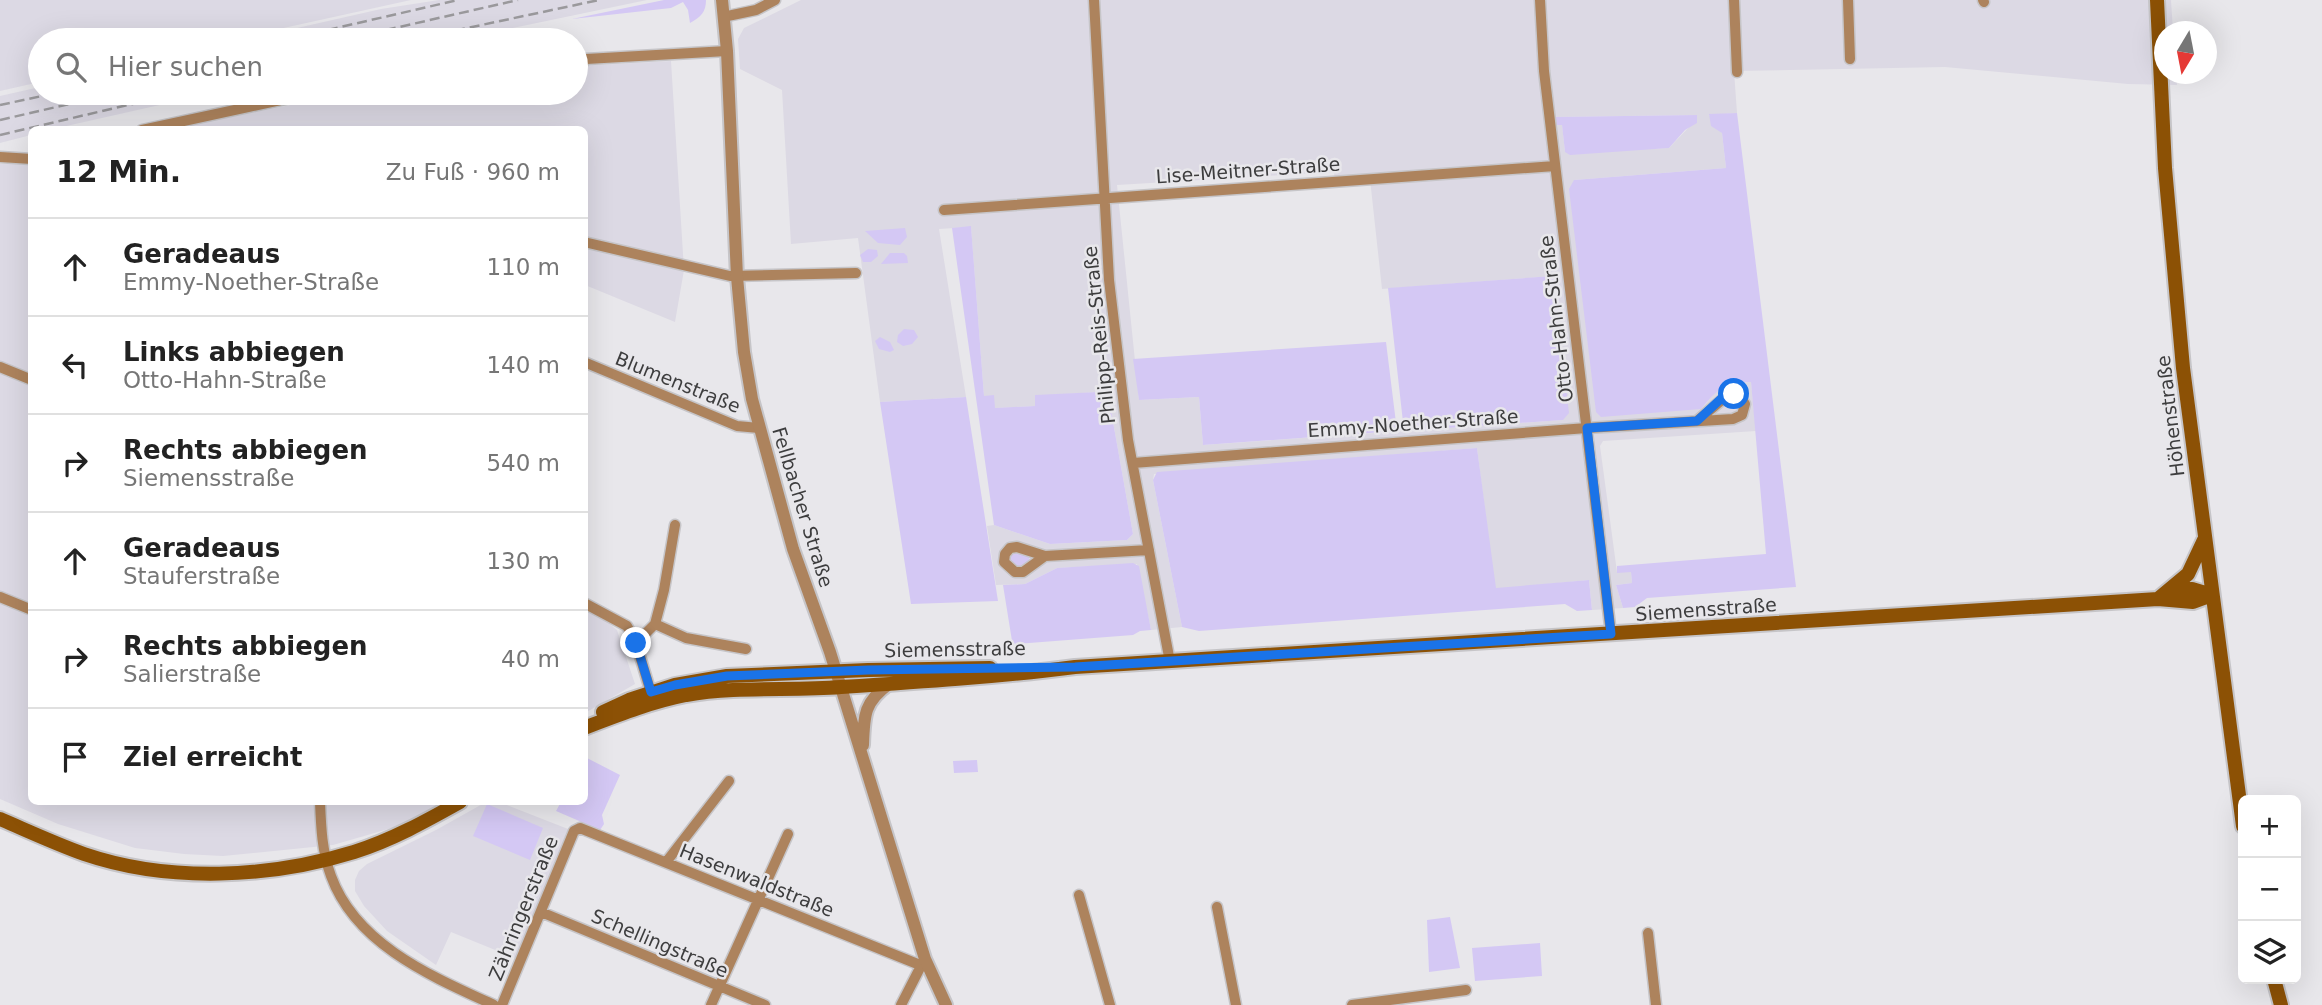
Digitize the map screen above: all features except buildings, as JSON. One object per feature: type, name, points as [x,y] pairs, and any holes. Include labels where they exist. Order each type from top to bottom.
[{"type":"main road","name":"Höhenstraße","points":[[2157,0],[2166,181],[2183,368],[2239,795]]},
{"type":"main road","points":[[2164,594],[2188,574],[2204,539]]},
{"type":"main road","name":"Siemensstraße","points":[[653,698],[675,685],[727,676],[1170,662],[1611,634],[2164,594],[2192,589],[2212,596]]},
{"type":"main road","name":"Siemensstraße","points":[[653,698],[725,690],[889,684],[1011,675],[1075,667]]},
{"type":"main road","points":[[588,724],[653,698]]},
{"type":"main road","points":[[0,819],[86,855],[140,867],[195,873],[241,872],[274,870],[356,851],[419,825],[455,805]]},
{"type":"main road","points":[[2275,984],[2281,1005]]},
{"type":"street","name":"Fellbacher Straße","points":[[722,0],[727,51],[737,276],[744,352],[759,428],[793,549],[836,671],[923,962],[946,1005]]},
{"type":"street","points":[[723,17],[756,10],[775,0]]},
{"type":"street","name":"Philipp-Reis-Straße","points":[[1094,0],[1109,280],[1133,463],[1170,662]]},
{"type":"street","name":"Otto-Hahn-Straße","points":[[1540,0],[1544,71],[1611,634]]},
{"type":"street","points":[[1734,0],[1737,72]]},
{"type":"street","points":[[1848,0],[1850,59]]},
{"type":"street","points":[[588,59],[727,51]]},
{"type":"street","points":[[160,126],[258,105]]},
{"type":"street","points":[[0,157],[28,159]]},
{"type":"street","name":"Lise-Meitner-Straße","points":[[944,210],[1555,166]]},
{"type":"street","points":[[588,243],[737,276],[856,272]]},
{"type":"street","name":"Blumenstraße","points":[[588,364],[737,426],[759,428]]},
{"type":"street","points":[[0,367],[28,378]]},
{"type":"street","name":"Emmy-Noether-Straße","points":[[1133,463],[1587,428],[1697,421],[1737,418],[1744,411],[1744,400],[1734,394],[1724,396],[1697,421]]},
{"type":"street","points":[[636,643],[655,624],[675,525]]},
{"type":"street","points":[[1045,556],[1149,550]]},
{"type":"street","points":[[0,597],[28,608]]},
{"type":"street","points":[[588,605],[626,626],[636,643],[653,698]]},
{"type":"street","points":[[655,624],[686,638],[746,649]]},
{"type":"street","points":[[862,755],[865,711],[872,698],[889,684]]},
{"type":"street","points":[[667,862],[729,781]]},
{"type":"street","points":[[320,805],[321,837],[333,881],[362,925],[406,960],[494,1005]]},
{"type":"street","name":"Hasenwaldstraße","points":[[580,828],[923,962]]},
{"type":"street","name":"Zähringerstraße","points":[[502,1005],[574,831],[580,828]]},
{"type":"street","points":[[711,1005],[788,834]]},
{"type":"street","points":[[1079,895],[1110,1005]]},
{"type":"street","points":[[1217,907],[1236,1005]]},
{"type":"street","name":"Schellingstraße","points":[[541,912],[765,1005]]},
{"type":"street","points":[[1648,933],[1656,1005]]},
{"type":"street","points":[[901,1005],[923,962]]},
{"type":"street","points":[[1352,1005],[1466,989]]},
{"type":"shaded area","points":[[0,0],[411,0],[284,28],[28,28],[28,85],[0,91]]},
{"type":"shaded area","points":[[439,0],[647,0],[513,28],[297,28],[381,9]]},
{"type":"shaded area","points":[[664,0],[706,0],[702,14],[690,23],[688,10],[683,2],[671,8],[572,19]]},
{"type":"shaded area","points":[[801,0],[2171,0],[2172,21],[2154,21],[2154,84],[2177,85],[2128,84],[1945,67],[1734,71],[1737,113],[1709,115],[1722,133],[1726,168],[1574,180],[1701,409],[1719,388],[1726,384],[1751,382],[1756,431],[1603,441],[1600,446],[1617,572],[1631,572],[1632,583],[1616,585],[1623,608],[1592,610],[1589,580],[1495,589],[1477,448],[1154,474],[1182,627],[1151,630],[1137,564],[1057,568],[1025,584],[996,585],[987,526],[994,525],[1050,544],[1127,540],[1133,534],[1107,388],[1098,392],[1035,396],[1036,406],[995,408],[984,396],[971,227],[939,229],[966,397],[880,402],[858,238],[791,244],[782,90],[740,69],[738,39],[744,28]],"holes":[[[1697,115],[1669,148],[1565,152],[1562,124],[1552,117]],[[1334,172],[1335,181],[1370,179],[1382,289],[1553,276],[1563,420],[1203,445],[1199,397],[1139,400],[1117,185]]]},
{"type":"shaded area","points":[[671,61],[684,270],[675,322],[588,286],[588,126],[185,126],[291,105],[588,105],[588,65]]},
{"type":"shaded area","points":[[28,90],[28,105],[160,105],[66,126],[28,126],[28,136],[0,143],[0,96]]},
{"type":"shaded area","points":[[1737,113],[1796,587],[1647,598],[1635,607],[1623,608],[1616,585],[1632,583],[1631,572],[1617,573],[1617,566],[1766,554],[1751,382],[1722,388],[1701,409],[1601,417],[1596,412],[1569,189],[1574,180],[1726,168],[1722,133],[1711,126],[1709,114]]},
{"type":"shaded area","points":[[1697,115],[1697,123],[1685,130],[1669,148],[1570,155],[1565,152],[1562,125],[1553,125],[1552,117]]},
{"type":"shaded area","points":[[0,164],[28,164],[28,805],[448,805],[416,821],[333,845],[223,856],[135,848],[58,824],[0,799]]},
{"type":"shaded area","points":[[971,226],[984,396],[994,395],[995,408],[1035,406],[1035,395],[1098,392],[1107,388],[1133,534],[1127,540],[1050,544],[994,525],[952,228]]},
{"type":"shaded area","points":[[905,228],[907,237],[900,245],[878,243],[865,231]]},
{"type":"shaded area","points":[[868,249],[877,250],[878,256],[871,262],[863,262],[860,255]]},
{"type":"shaded area","points":[[890,253],[904,253],[908,263],[881,264]]},
{"type":"shaded area","points":[[1553,276],[1569,413],[1563,420],[1404,431],[1388,288]]},
{"type":"shaded area","points":[[904,329],[914,330],[918,337],[912,344],[903,346],[897,342],[898,335]]},
{"type":"shaded area","points":[[880,337],[890,342],[894,350],[890,352],[879,349],[875,341]]},
{"type":"shaded area","points":[[1386,342],[1397,431],[1203,445],[1199,397],[1139,400],[1133,359]]},
{"type":"shaded area","points":[[966,397],[998,601],[911,604],[880,402]]},
{"type":"shaded area","points":[[1477,448],[1496,588],[1589,580],[1592,610],[1577,611],[1565,604],[1199,631],[1182,627],[1153,480],[1157,472]]},
{"type":"shaded area","points":[[1018,552],[1029,556],[1029,562],[1018,567],[1010,560],[1012,554]]},
{"type":"shaded area","points":[[1133,563],[1139,566],[1151,630],[1133,635],[1015,644],[1012,641],[1003,585],[1025,584],[1057,568]]},
{"type":"shaded area","points":[[588,609],[617,630],[635,684],[588,711]]},
{"type":"shaded area","points":[[588,759],[620,775],[602,815],[604,824],[600,830],[556,811],[559,805],[588,805]]},
{"type":"shaded area","points":[[977,760],[978,772],[954,773],[953,761]]},
{"type":"shaded area","points":[[481,805],[507,805],[568,829],[515,958],[451,932],[436,965],[387,931],[364,906],[355,891],[355,880],[359,871],[367,864]]},
{"type":"shaded area","points":[[487,805],[543,828],[530,860],[473,836]]},
{"type":"shaded area","points":[[1450,917],[1460,968],[1429,972],[1427,920]]},
{"type":"shaded area","points":[[1540,943],[1542,976],[1475,981],[1472,948]]},
{"type":"railway","points":[[336,28],[458,0]]},
{"type":"railway","points":[[395,28],[518,0]]},
{"type":"railway","points":[[467,28],[599,0]]},
{"type":"railway","points":[[0,105],[28,99]]},
{"type":"railway","points":[[0,120],[65,105]]},
{"type":"railway","points":[[38,126],[128,105]]},
{"type":"railway","points":[[0,135],[28,128]]},
{"type":"route","points":[[636,643],[651,692],[727,676],[868,670],[1075,667],[1611,634],[1587,428],[1697,421],[1718,400],[1734,394]]}]
